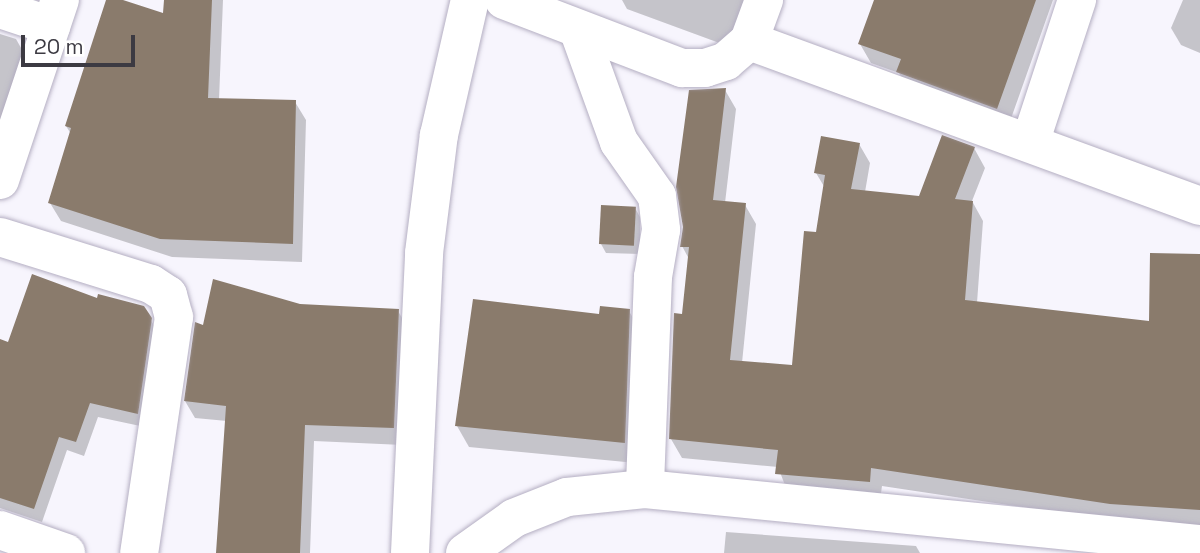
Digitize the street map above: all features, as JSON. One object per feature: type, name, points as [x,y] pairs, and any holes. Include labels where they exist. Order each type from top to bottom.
[{"type":"street","points":[[410,553],[424,253],[439,135],[470,0]]},
{"type":"street","points":[[503,0],[682,68],[705,68],[726,61],[749,41],[764,0]]},
{"type":"street","points":[[1030,143],[1077,0]]},
{"type":"street","points":[[0,9],[56,13],[0,180]]},
{"type":"street","points":[[578,29],[619,142],[657,197],[660,219],[653,277],[645,489]]},
{"type":"street","points":[[749,41],[1200,206]]},
{"type":"street","points":[[0,237],[151,284],[168,295],[174,317],[139,553]]},
{"type":"street","points":[[465,553],[514,519],[567,497],[645,489],[1200,544]]},
{"type":"street","points":[[0,530],[66,553]]},
{"type":"building","points":[[106,0],[123,0],[163,13],[164,0],[212,0],[208,98],[296,100],[293,244],[160,239],[48,203],[71,128],[65,126]]},
{"type":"building","points":[[874,0],[1036,0],[997,109],[896,72],[901,59],[858,44]]},
{"type":"building","points":[[726,88],[713,200],[746,203],[730,360],[792,365],[804,231],[816,232],[825,175],[814,173],[821,136],[860,143],[851,189],[919,196],[942,135],[975,147],[955,199],[973,201],[965,300],[1149,321],[1150,253],[1200,254],[1200,510],[1110,504],[871,468],[870,482],[775,474],[778,450],[669,439],[674,313],[682,314],[689,247],[680,247],[683,227],[676,187],[689,90]]},
{"type":"building","points":[[601,205],[636,207],[634,246],[599,244]]},
{"type":"building","points":[[32,274],[97,298],[98,294],[144,306],[152,318],[138,414],[90,403],[76,442],[59,437],[34,509],[0,498],[0,339],[8,342]]},
{"type":"building","points":[[213,279],[300,304],[399,309],[394,428],[305,425],[300,553],[216,553],[226,406],[184,401],[195,322],[203,325]]},
{"type":"building","points":[[473,299],[599,314],[600,306],[630,309],[625,443],[455,426]]}]
